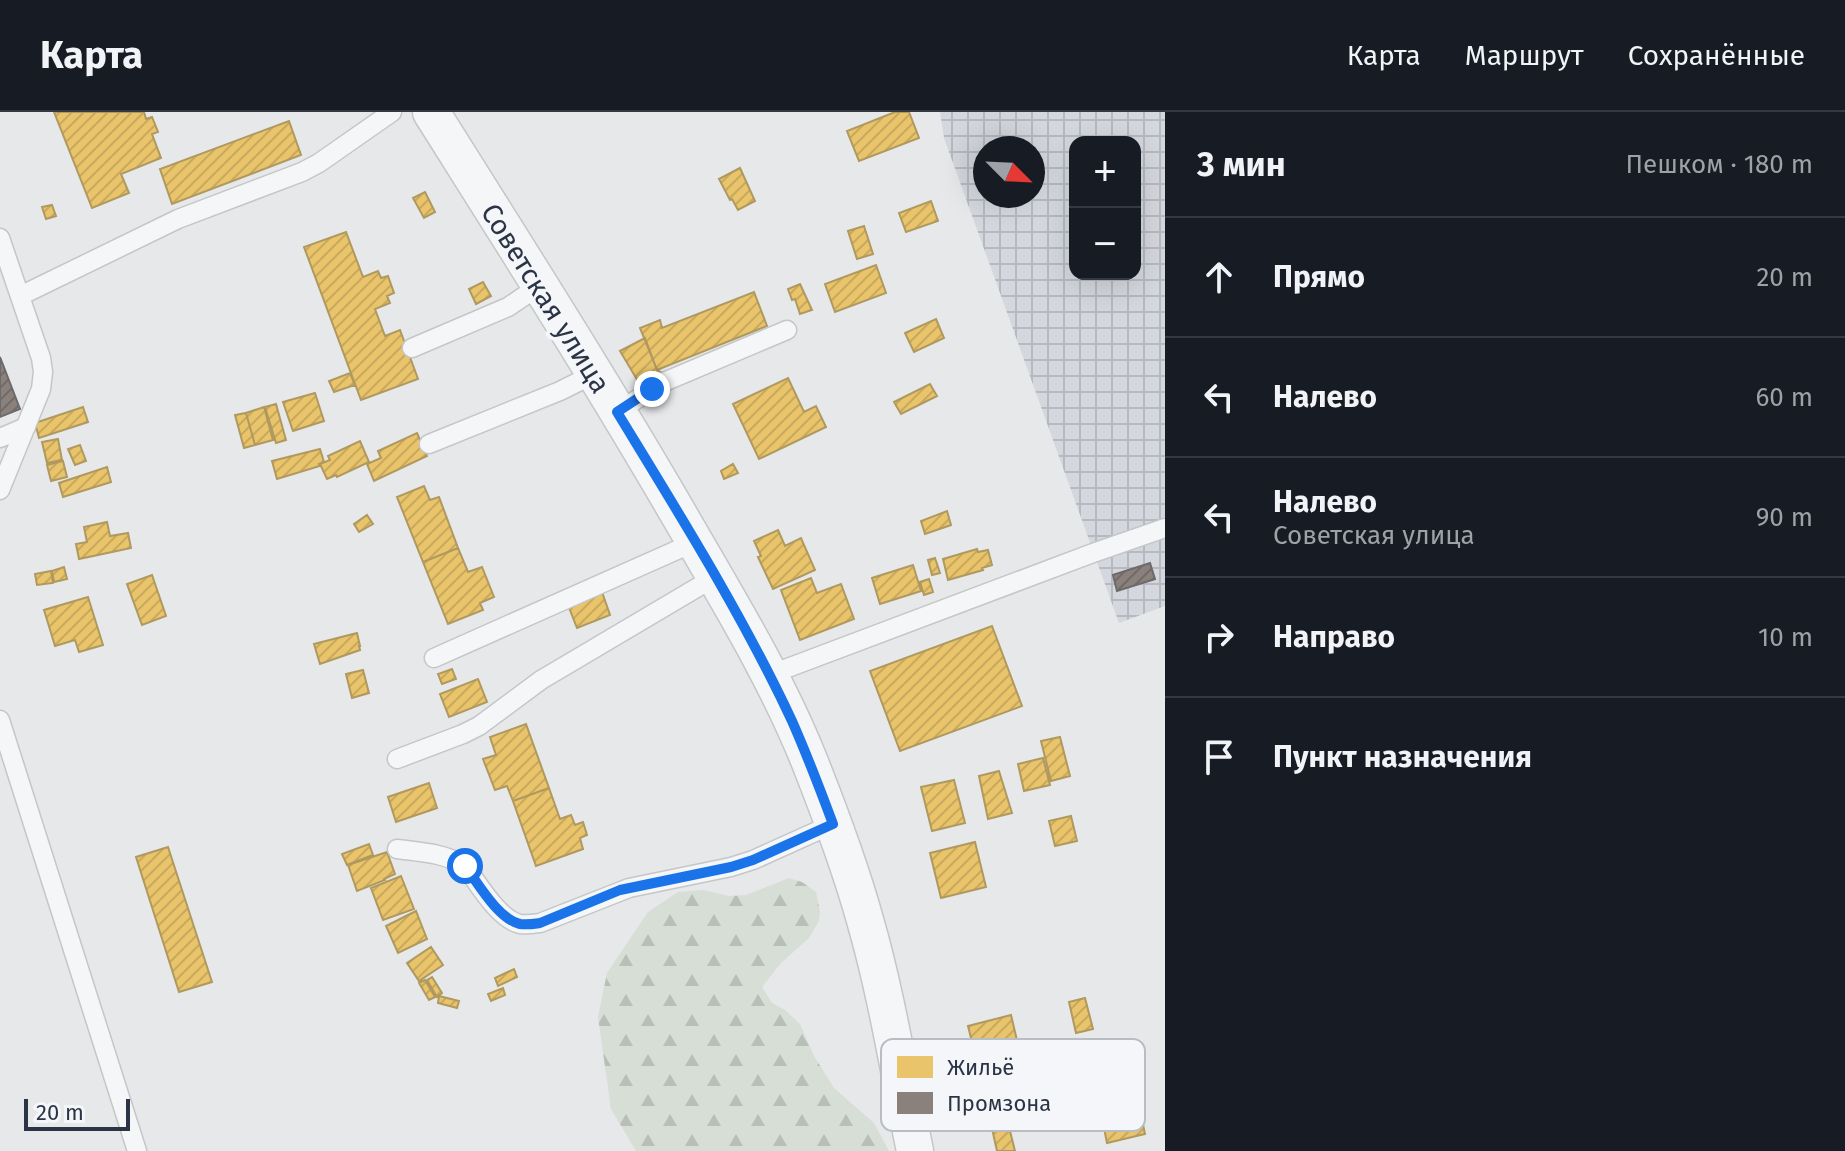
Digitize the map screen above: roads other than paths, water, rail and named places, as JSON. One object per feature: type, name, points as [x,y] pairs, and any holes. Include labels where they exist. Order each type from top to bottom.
[{"type":"street","name":"Советская улица","points":[[431,112],[617,412],[695,542],[769,675],[808,758],[850,870],[866,922],[892,1039]]},
{"type":"street","name":"Советская улица","points":[[911,1131],[915,1151]]},
{"type":"lane","points":[[20,296],[178,219],[302,172],[392,112]]},
{"type":"lane","points":[[0,238],[43,372],[41,389],[0,490]]},
{"type":"lane","points":[[412,348],[508,307],[539,286]]},
{"type":"lane","points":[[617,412],[664,382],[787,330]]},
{"type":"lane","points":[[429,444],[594,374]]},
{"type":"lane","points":[[0,438],[26,427]]},
{"type":"lane","points":[[769,675],[1165,528]]},
{"type":"lane","points":[[434,658],[695,542]]},
{"type":"lane","points":[[397,759],[479,726],[541,680],[715,577]]},
{"type":"lane","points":[[0,720],[137,1151]]},
{"type":"lane","points":[[397,849],[458,861],[502,914],[520,924],[530,925],[629,888],[742,863],[833,824]]}]
